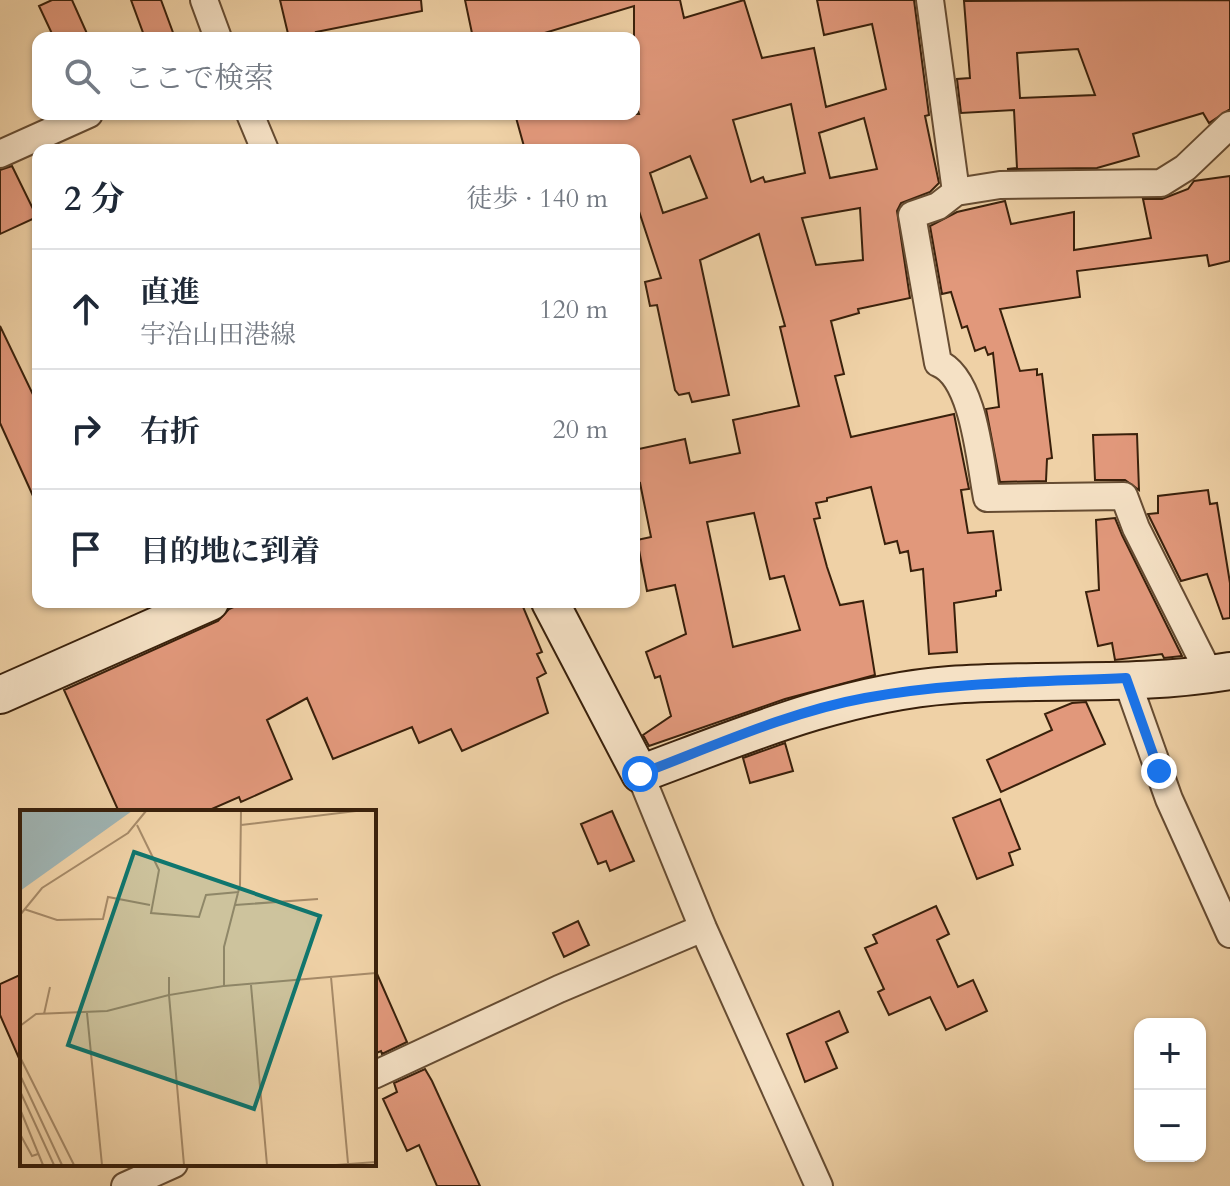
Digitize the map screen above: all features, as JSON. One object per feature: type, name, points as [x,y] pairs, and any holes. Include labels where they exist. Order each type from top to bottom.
[{"type":"main road","points":[[0,695],[196,608]]},
{"type":"main road","points":[[553,608],[640,774],[765,727],[861,698],[947,685],[1220,673]]},
{"type":"street","points":[[204,0],[216,32]]},
{"type":"street","points":[[930,0],[956,192]]},
{"type":"street","points":[[0,154],[76,120]]},
{"type":"street","points":[[252,120],[262,144]]},
{"type":"street","points":[[1220,673],[1136,528],[1124,496],[987,498],[965,394],[955,373],[938,363],[912,215],[938,206],[956,192],[1000,185],[1161,183],[1185,168],[1230,125]]},
{"type":"street","points":[[1126,678],[1169,799],[1230,934]]},
{"type":"street","points":[[640,774],[703,928],[819,1186]]},
{"type":"street","points":[[376,1074],[559,989],[703,928]]},
{"type":"street","points":[[125,1186],[170,1166]]},
{"type":"building","points":[[52,0],[72,0],[86,32],[51,32],[39,6]]},
{"type":"building","points":[[131,0],[161,0],[173,32],[143,32]]},
{"type":"building","points":[[280,0],[421,0],[422,11],[316,32],[288,32]]},
{"type":"building","points":[[465,0],[680,0],[684,18],[744,0],[762,58],[814,48],[826,107],[886,89],[872,24],[824,35],[817,0],[914,0],[929,115],[925,116],[939,183],[930,192],[901,203],[897,211],[910,298],[858,309],[859,313],[831,321],[844,374],[835,376],[851,437],[954,414],[969,489],[961,490],[968,533],[993,531],[1001,590],[996,591],[996,596],[954,603],[957,652],[929,654],[923,569],[911,571],[908,551],[900,553],[897,541],[885,544],[871,487],[827,498],[827,501],[816,503],[820,518],[814,519],[827,567],[840,605],[863,601],[875,675],[785,699],[649,746],[643,735],[671,716],[660,676],[655,678],[646,652],[686,634],[675,585],[647,591],[640,539],[651,537],[640,483],[640,449],[685,439],[690,463],[740,453],[733,420],[799,406],[780,327],[785,326],[759,234],[700,260],[729,395],[692,402],[689,393],[679,395],[675,390],[657,305],[650,306],[645,282],[661,278],[640,214],[640,144],[523,144],[517,120],[640,120],[640,32],[634,32],[634,6],[548,32],[472,32]],"holes":[[[791,104],[805,173],[765,182],[763,177],[751,182],[733,120]],[[864,118],[877,169],[830,178],[819,133]],[[690,156],[707,198],[663,213],[650,173]],[[860,208],[863,260],[816,265],[802,218]],[[754,513],[770,579],[784,576],[800,630],[733,647],[707,522]]]},
{"type":"building","points":[[1230,0],[1230,109],[1209,123],[1203,113],[1133,134],[1139,156],[1097,168],[1007,169],[1017,168],[1014,110],[961,113],[957,79],[970,78],[964,1]],"holes":[[[1078,49],[1095,95],[1020,98],[1017,53]]]},
{"type":"building","points":[[12,166],[32,207],[32,219],[0,234],[0,170]]},
{"type":"building","points":[[1230,176],[1230,261],[1209,266],[1207,255],[1077,271],[1080,297],[1000,309],[1020,371],[1037,369],[1037,375],[1042,374],[1052,458],[1047,459],[1046,481],[1000,482],[986,409],[999,407],[993,353],[988,355],[985,347],[975,351],[967,326],[962,328],[951,292],[942,294],[930,226],[957,212],[1005,201],[1011,224],[1074,212],[1074,250],[1151,238],[1143,199],[1162,199],[1188,189],[1194,181]]},
{"type":"building","points":[[0,326],[32,393],[32,494],[0,423]]},
{"type":"building","points":[[1137,434],[1139,490],[1125,480],[1095,480],[1093,435]]},
{"type":"building","points":[[1208,490],[1210,504],[1217,503],[1230,583],[1230,618],[1223,619],[1207,574],[1181,581],[1148,514],[1158,513],[1158,496]]},
{"type":"building","points":[[1115,518],[1182,656],[1164,658],[1162,654],[1115,660],[1112,643],[1098,646],[1086,592],[1099,590],[1096,520]]},
{"type":"building","points":[[524,608],[542,652],[537,654],[546,673],[537,678],[548,713],[462,751],[451,729],[419,743],[412,727],[333,759],[307,698],[267,720],[292,779],[241,802],[239,797],[210,810],[118,810],[64,690],[218,621],[229,609]]},
{"type":"building","points":[[1086,702],[1105,744],[1001,792],[987,760],[1052,730],[1045,714],[1072,703]]},
{"type":"building","points":[[785,743],[793,771],[750,783],[743,758]]},
{"type":"building","points":[[1000,799],[1020,849],[1009,853],[1013,865],[977,879],[953,818]]},
{"type":"building","points":[[612,811],[634,861],[610,871],[606,861],[598,864],[581,824]]},
{"type":"building","points":[[936,906],[949,934],[937,940],[958,987],[973,980],[987,1011],[946,1030],[930,997],[889,1015],[878,992],[884,989],[865,948],[877,943],[873,935]]},
{"type":"building","points":[[578,921],[589,945],[564,957],[553,933]]},
{"type":"building","points":[[376,972],[407,1042],[382,1054],[381,1051],[376,1053]]},
{"type":"building","points":[[20,975],[20,1060],[0,1015],[0,984]]},
{"type":"building","points":[[839,1011],[848,1032],[826,1042],[837,1068],[805,1082],[787,1034]]},
{"type":"building","points":[[425,1069],[480,1186],[437,1186],[419,1145],[407,1151],[383,1099],[397,1092],[394,1083]]},
{"type":"route","points":[[640,774],[765,727],[861,698],[947,685],[1126,678],[1159,771]]}]
